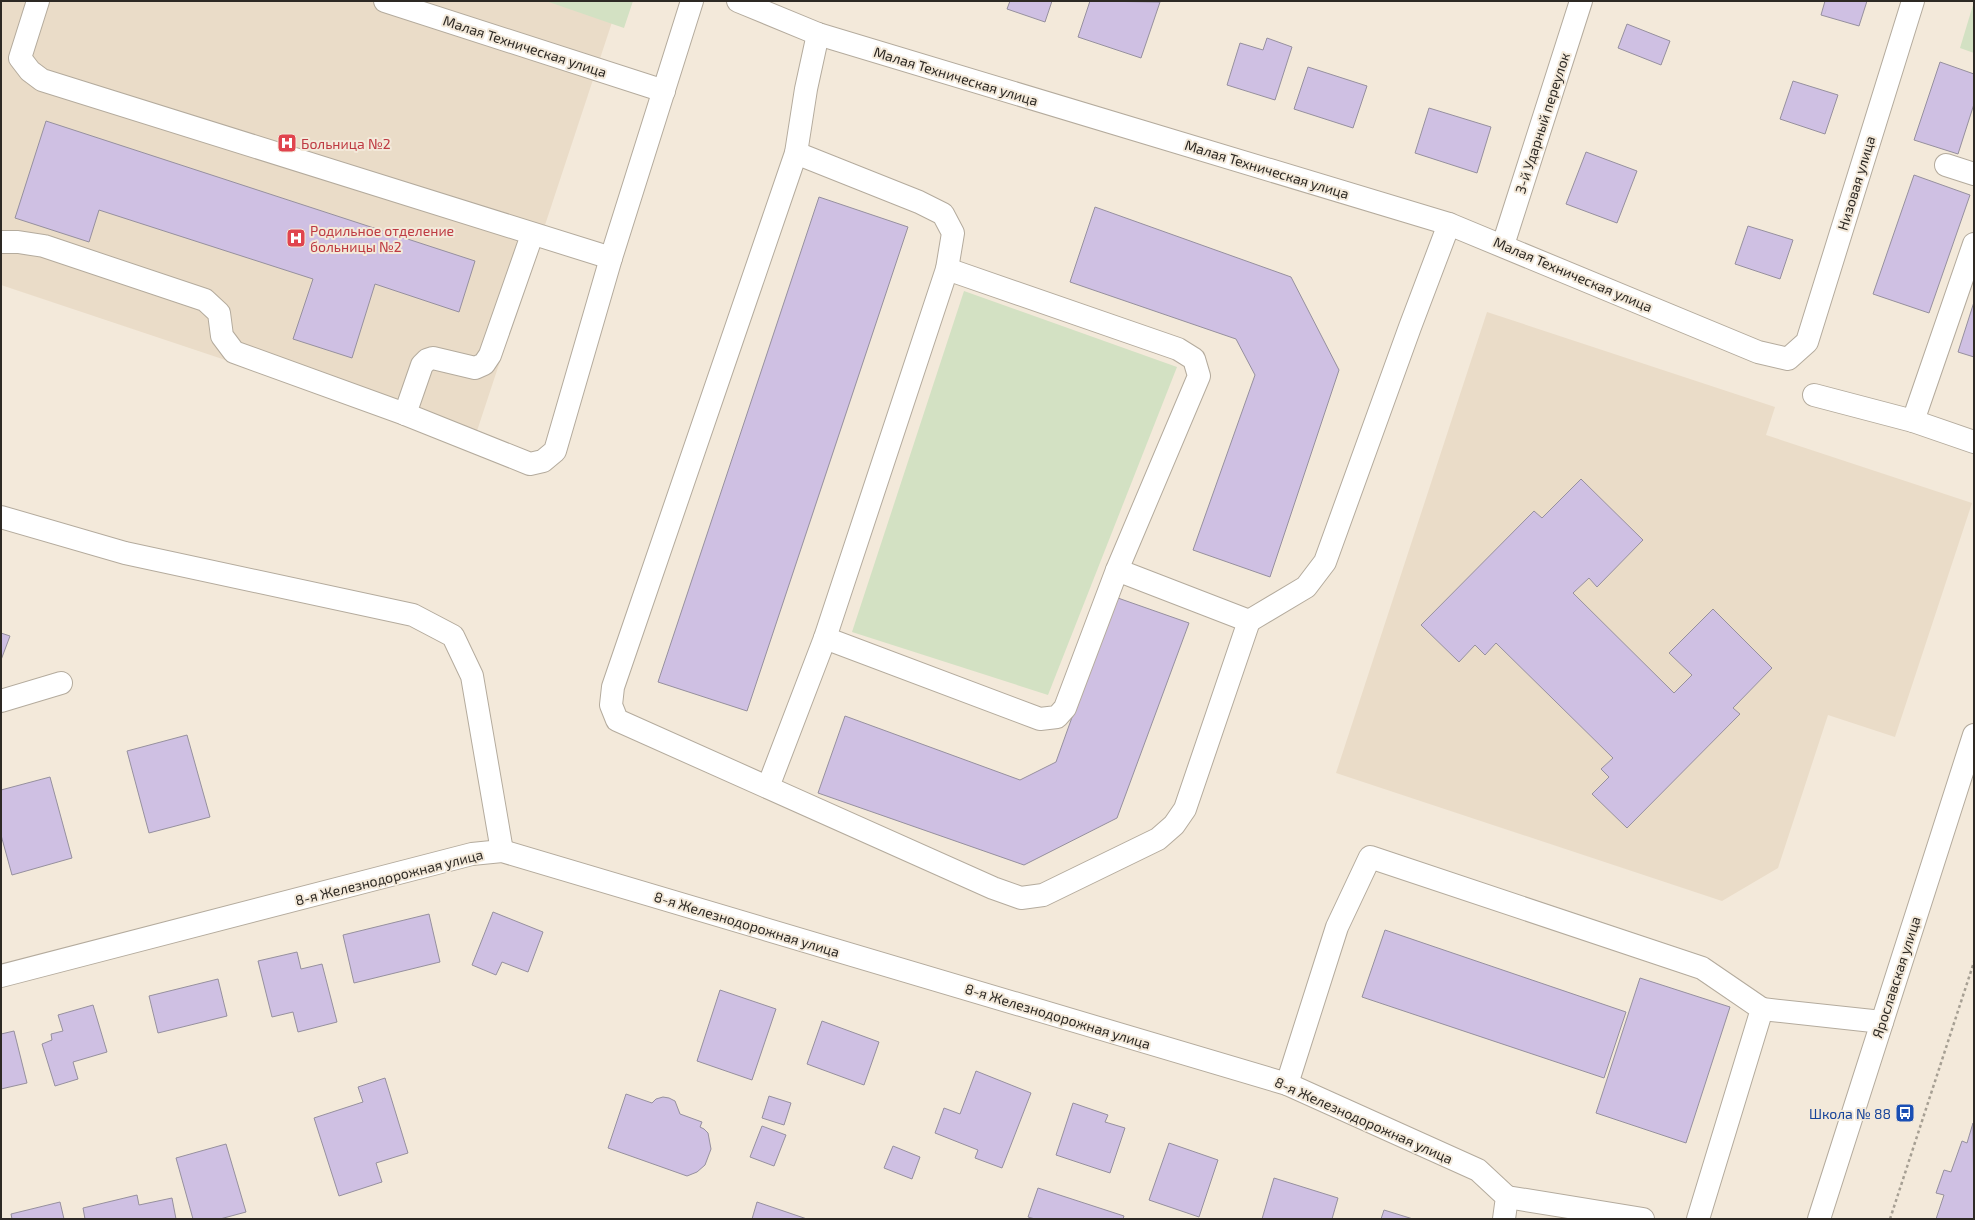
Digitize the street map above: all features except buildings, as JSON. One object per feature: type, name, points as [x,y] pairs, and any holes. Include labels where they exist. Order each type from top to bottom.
[{"type":"street","points":[[38,1],[20,58],[30,71],[42,80],[532,235],[611,258]]},
{"type":"street","name":"Малая Техническая улица","points":[[386,1],[664,91]]},
{"type":"street","points":[[1,242],[18,242],[44,246],[205,300],[219,313],[222,336],[234,352],[405,414],[530,464],[543,461],[555,451],[611,258],[692,1]]},
{"type":"street","name":"Малая Техническая улица","points":[[738,1],[818,34],[1449,224],[1504,245],[1758,352],[1788,359]]},
{"type":"street","name":"3-й Ударный переулок","points":[[1504,245],[1580,1]]},
{"type":"street","name":"Низовая улица","points":[[1788,359],[1807,342],[1913,1]]},
{"type":"street","points":[[818,34],[806,89],[796,153],[613,687],[611,705],[617,720],[993,888],[1021,898],[1043,896],[1158,839],[1174,825],[1185,809],[1249,621],[1306,587],[1325,562],[1449,224]]},
{"type":"street","points":[[768,787],[825,638],[947,269],[953,233],[943,214],[919,202],[796,153]]},
{"type":"street","points":[[1946,165],[1974,174]]},
{"type":"street","points":[[405,414],[422,365],[427,360],[433,358],[475,368],[484,364],[490,355],[532,235]]},
{"type":"street","points":[[1913,421],[1974,244]]},
{"type":"street","points":[[825,638],[1040,720],[1057,717],[1065,708],[1118,570],[1199,376],[1194,359],[1178,349],[947,269]]},
{"type":"street","points":[[1814,396],[1913,421],[1974,442]]},
{"type":"street","points":[[1,517],[125,553],[413,615],[453,636],[472,676],[502,851]]},
{"type":"street","points":[[1118,570],[1249,621]]},
{"type":"street","points":[[1,701],[61,683]]},
{"type":"street","name":"Ярославская улица","points":[[1819,1219],[1882,1022],[1966,784],[1974,735]]},
{"type":"street","name":"8-я Железнодорожная улица","points":[[1,976],[472,854],[502,851],[1287,1084],[1478,1170],[1507,1197]]},
{"type":"street","points":[[1287,1084],[1336,927],[1370,857],[1702,968],[1762,1009],[1882,1022]]},
{"type":"street","points":[[1698,1219],[1762,1009]]},
{"type":"street","points":[[1504,1219],[1507,1197],[1643,1219]]},
{"type":"path","points":[[1890,1219],[1974,962]]},
{"type":"shaded area","name":"Больница №2","points":[[1,1],[619,1],[473,443],[1,285]]},
{"type":"shaded area","points":[[1487,312],[1775,407],[1766,435],[1972,503],[1895,737],[1828,715],[1778,868],[1722,901],[1336,773]]},
{"type":"green space","points":[[546,1],[633,1],[624,28]]},
{"type":"green space","points":[[1974,5],[1974,53],[1960,48]]},
{"type":"green space","points":[[964,291],[1177,367],[1048,695],[852,632]]},
{"type":"place","name":"Больница №2","points":[[287,143]]},
{"type":"place","name":"Родильное отделение больницы №2","points":[[296,238]]},
{"type":"place","name":"Школа № 88","points":[[1905,1113]]}]
